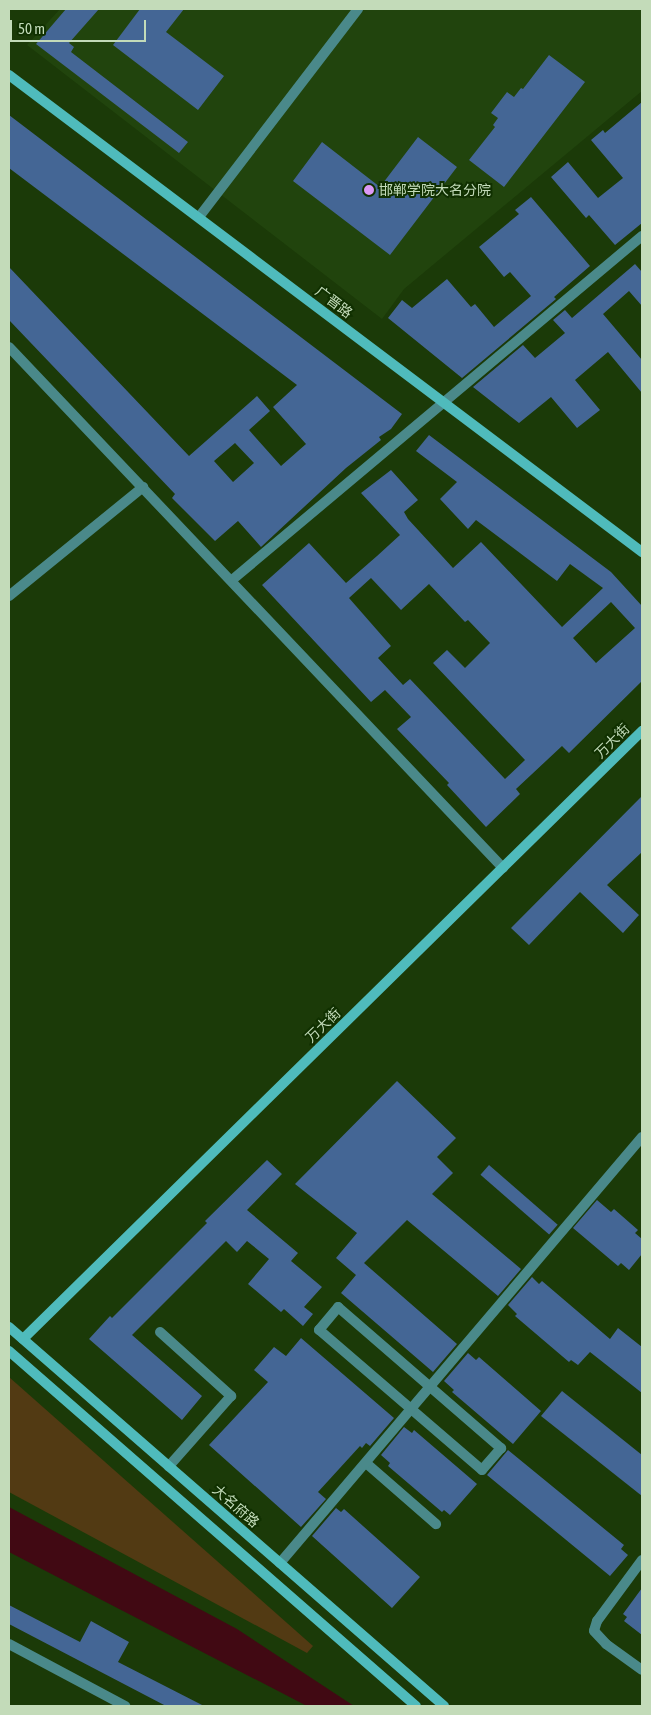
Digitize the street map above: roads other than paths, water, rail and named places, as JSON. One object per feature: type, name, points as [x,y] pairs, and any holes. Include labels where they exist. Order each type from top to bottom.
[{"type":"street","points":[[198,218],[358,9]]},
{"type":"street","name":"广晋路","points":[[9,74],[642,552]]},
{"type":"street","points":[[232,580],[642,236]]},
{"type":"street","points":[[9,347],[232,580],[503,868]]},
{"type":"street","points":[[9,596],[143,487]]},
{"type":"street","name":"万大街","points":[[23,1339],[642,731]]},
{"type":"street","points":[[280,1563],[412,1410],[642,1137]]},
{"type":"street","points":[[338,1307],[431,1387],[502,1448],[482,1470],[319,1330],[338,1307]]},
{"type":"street","name":"大名府路","points":[[9,1327],[444,1706]]},
{"type":"street","points":[[160,1332],[231,1396],[169,1466]]},
{"type":"street","points":[[9,1351],[416,1706]]},
{"type":"street","points":[[366,1463],[436,1524]]},
{"type":"street","points":[[642,1560],[597,1621],[594,1631],[606,1644],[642,1670]]},
{"type":"street","points":[[9,1644],[125,1706]]},
{"type":"place","name":"邯郸学院大名分院","points":[[369,190]]}]
